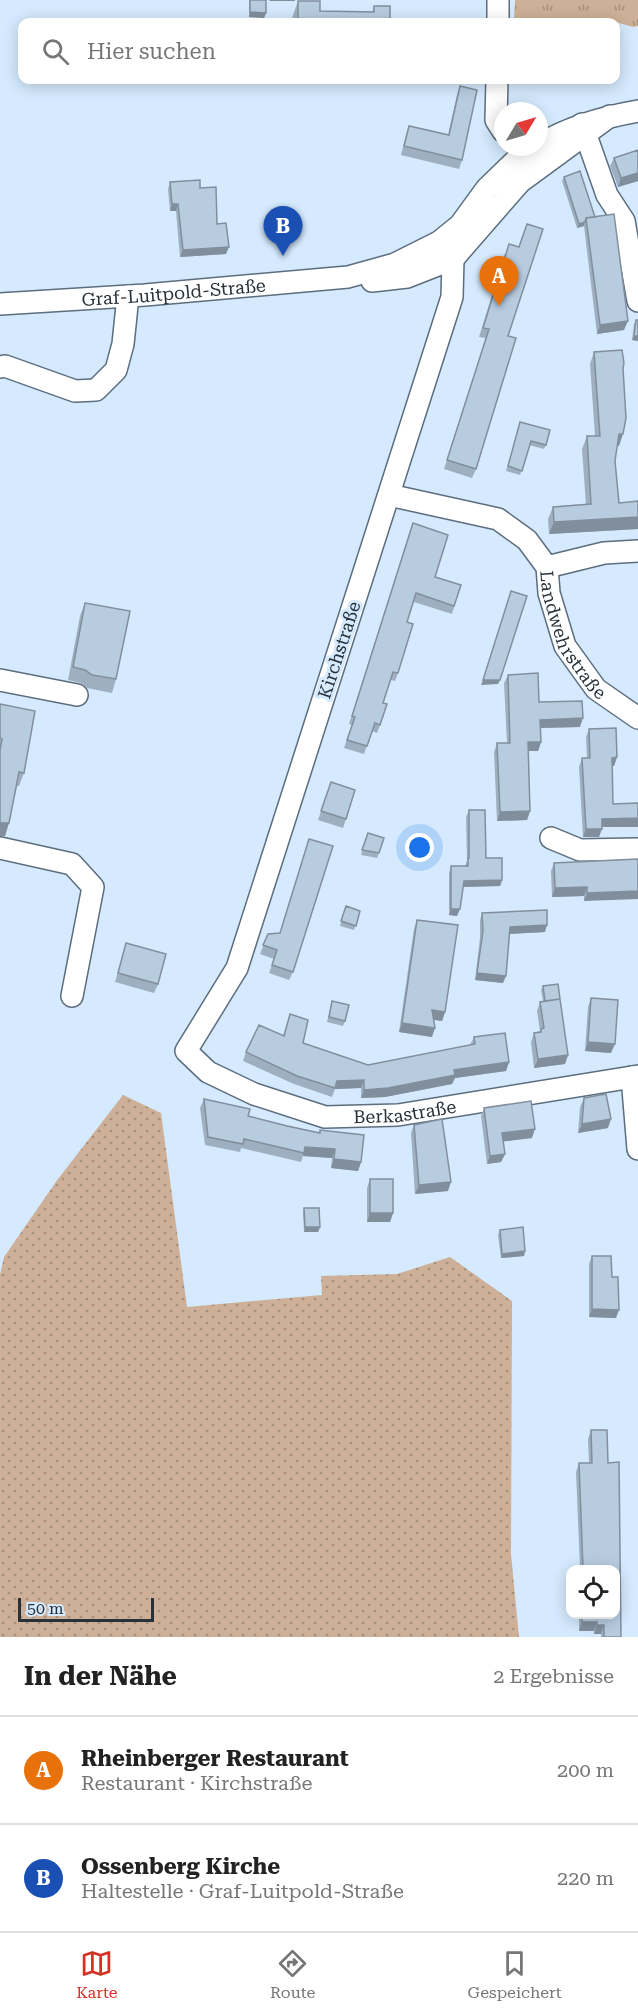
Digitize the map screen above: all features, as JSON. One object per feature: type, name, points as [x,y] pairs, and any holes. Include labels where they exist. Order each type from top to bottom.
[{"type":"street","points":[[498,0],[498,18]]},
{"type":"street","points":[[496,102],[497,84]]},
{"type":"street","name":"Graf-Luitpold-Straße","points":[[548,145],[609,116],[638,111]]},
{"type":"street","points":[[584,129],[607,195],[624,221],[638,301]]},
{"type":"street","name":"Graf-Luitpold-Straße","points":[[548,145],[584,129]]},
{"type":"street","name":"Graf-Luitpold-Straße","points":[[0,304],[128,296],[348,277],[394,264],[439,242],[460,225],[487,188],[525,156]]},
{"type":"street","name":"Graf-Luitpold-Straße","points":[[348,277],[376,281],[407,277],[453,259],[520,182],[526,156]]},
{"type":"street","points":[[439,242],[453,259]]},
{"type":"street","name":"Kirchstraße","points":[[186,1051],[237,968],[452,297],[453,259]]},
{"type":"street","points":[[0,367],[5,366],[75,391],[96,390],[116,370],[123,344],[128,296]]},
{"type":"street","name":"Landwehrstraße","points":[[389,495],[498,519],[527,540],[547,567],[549,593],[565,646],[596,689],[638,718]]},
{"type":"street","points":[[547,567],[604,553],[638,551]]},
{"type":"street","points":[[0,680],[77,695]]},
{"type":"street","points":[[551,838],[580,850],[638,849]]},
{"type":"street","points":[[0,848],[72,864],[93,887],[72,996]]},
{"type":"street","name":"Berkastraße","points":[[186,1051],[208,1072],[254,1094],[325,1117],[398,1115],[635,1076]]},
{"type":"street","points":[[635,1076],[638,1149]]},
{"type":"green space","points":[[515,0],[638,0],[638,26],[633,27],[620,23],[620,18],[514,18]]},
{"type":"green space","points":[[123,1095],[161,1113],[187,1307],[322,1295],[321,1276],[397,1274],[450,1257],[512,1301],[511,1554],[519,1637],[0,1637],[0,1275],[4,1257],[58,1179]]},
{"type":"building","points":[[250,0],[266,0],[266,13],[250,12]]},
{"type":"building","points":[[298,1],[320,1],[320,11],[374,12],[374,6],[390,6],[390,18],[298,18]]},
{"type":"building","points":[[460,86],[477,90],[462,160],[404,146],[409,126],[449,135]]},
{"type":"building","points":[[638,150],[638,173],[621,178],[614,158]]},
{"type":"building","points":[[580,171],[595,217],[586,218],[585,222],[579,224],[564,177]]},
{"type":"building","points":[[200,180],[200,188],[216,187],[217,224],[226,223],[229,247],[183,250],[178,204],[172,204],[170,182]]},
{"type":"building","points":[[614,214],[628,321],[600,325],[586,218]]},
{"type":"building","points":[[527,224],[543,229],[508,336],[516,338],[476,469],[447,460],[489,329],[483,328],[509,244],[519,247]]},
{"type":"building","points":[[636,320],[638,320],[638,336],[634,336]]},
{"type":"building","points":[[622,350],[626,418],[623,434],[619,434],[615,461],[619,503],[638,501],[638,517],[554,522],[553,507],[591,504],[587,436],[600,436],[594,352]]},
{"type":"building","points":[[520,422],[550,430],[546,445],[531,441],[522,471],[508,466]]},
{"type":"building","points":[[413,523],[448,535],[435,577],[461,585],[454,606],[416,593],[407,622],[413,624],[398,673],[393,672],[383,703],[387,704],[380,725],[375,723],[367,746],[347,740],[355,717],[352,716]]},
{"type":"building","points":[[511,591],[527,596],[500,680],[483,680]]},
{"type":"building","points":[[85,603],[130,611],[116,679],[92,675],[85,670],[73,667]]},
{"type":"building","points":[[538,673],[539,702],[582,701],[583,718],[540,720],[541,742],[528,742],[530,811],[500,812],[497,743],[510,743],[508,675]]},
{"type":"building","points":[[0,704],[35,711],[24,773],[19,772],[9,823],[0,823],[2,739],[0,738]]},
{"type":"building","points":[[616,728],[617,757],[612,758],[613,804],[638,803],[638,818],[602,819],[602,829],[586,829],[582,758],[590,758],[589,729]]},
{"type":"building","points":[[331,782],[355,790],[346,819],[321,811]]},
{"type":"building","points":[[469,810],[485,810],[486,858],[502,858],[502,880],[464,881],[460,909],[451,909],[451,866],[468,866]]},
{"type":"building","points":[[368,833],[384,838],[379,853],[362,850]]},
{"type":"building","points":[[309,839],[333,846],[293,972],[272,965],[277,950],[263,945],[268,934],[280,933]]},
{"type":"building","points":[[638,859],[638,891],[587,893],[587,887],[555,888],[554,863]]},
{"type":"building","points":[[346,906],[360,911],[356,926],[341,921]]},
{"type":"building","points":[[547,910],[547,925],[510,927],[506,976],[477,973],[483,931],[482,913]]},
{"type":"building","points":[[417,920],[458,925],[445,1012],[432,1010],[435,1028],[402,1023]]},
{"type":"building","points":[[126,943],[166,954],[158,984],[118,973]]},
{"type":"building","points":[[558,984],[560,999],[545,1001],[543,986]]},
{"type":"building","points":[[591,998],[618,1000],[615,1044],[588,1042]]},
{"type":"building","points":[[560,999],[568,1055],[538,1059],[534,1033],[541,1032],[544,1028],[540,1002]]},
{"type":"building","points":[[332,1001],[349,1005],[345,1021],[329,1017]]},
{"type":"building","points":[[290,1014],[308,1020],[303,1043],[368,1065],[475,1044],[474,1037],[505,1033],[509,1062],[454,1070],[455,1075],[388,1088],[364,1090],[364,1080],[337,1081],[335,1088],[297,1076],[246,1052],[259,1025],[284,1036]]},
{"type":"building","points":[[606,1094],[611,1119],[582,1124],[584,1098]]},
{"type":"building","points":[[204,1099],[250,1109],[248,1116],[287,1126],[320,1133],[320,1130],[364,1135],[361,1162],[334,1159],[335,1149],[305,1147],[304,1153],[244,1139],[243,1144],[208,1137]]},
{"type":"building","points":[[531,1101],[535,1129],[502,1133],[505,1154],[490,1156],[484,1108]]},
{"type":"building","points":[[442,1119],[451,1182],[419,1185],[414,1125]]},
{"type":"building","points":[[370,1179],[393,1179],[393,1213],[370,1213]]},
{"type":"building","points":[[304,1208],[319,1208],[320,1227],[305,1227]]},
{"type":"building","points":[[523,1227],[525,1251],[502,1254],[500,1230]]},
{"type":"building","points":[[592,1256],[611,1256],[612,1277],[618,1277],[619,1310],[592,1309]]},
{"type":"building","points":[[591,1430],[607,1430],[608,1463],[619,1462],[621,1637],[604,1637],[604,1625],[597,1625],[597,1622],[582,1622],[582,1619],[620,1619],[620,1565],[583,1565],[579,1463],[592,1463]]},
{"type":"place","name":"Ossenberg Kirche","points":[[283,256]]},
{"type":"place","name":"Rheinberger Restaurant","points":[[499,306]]}]
